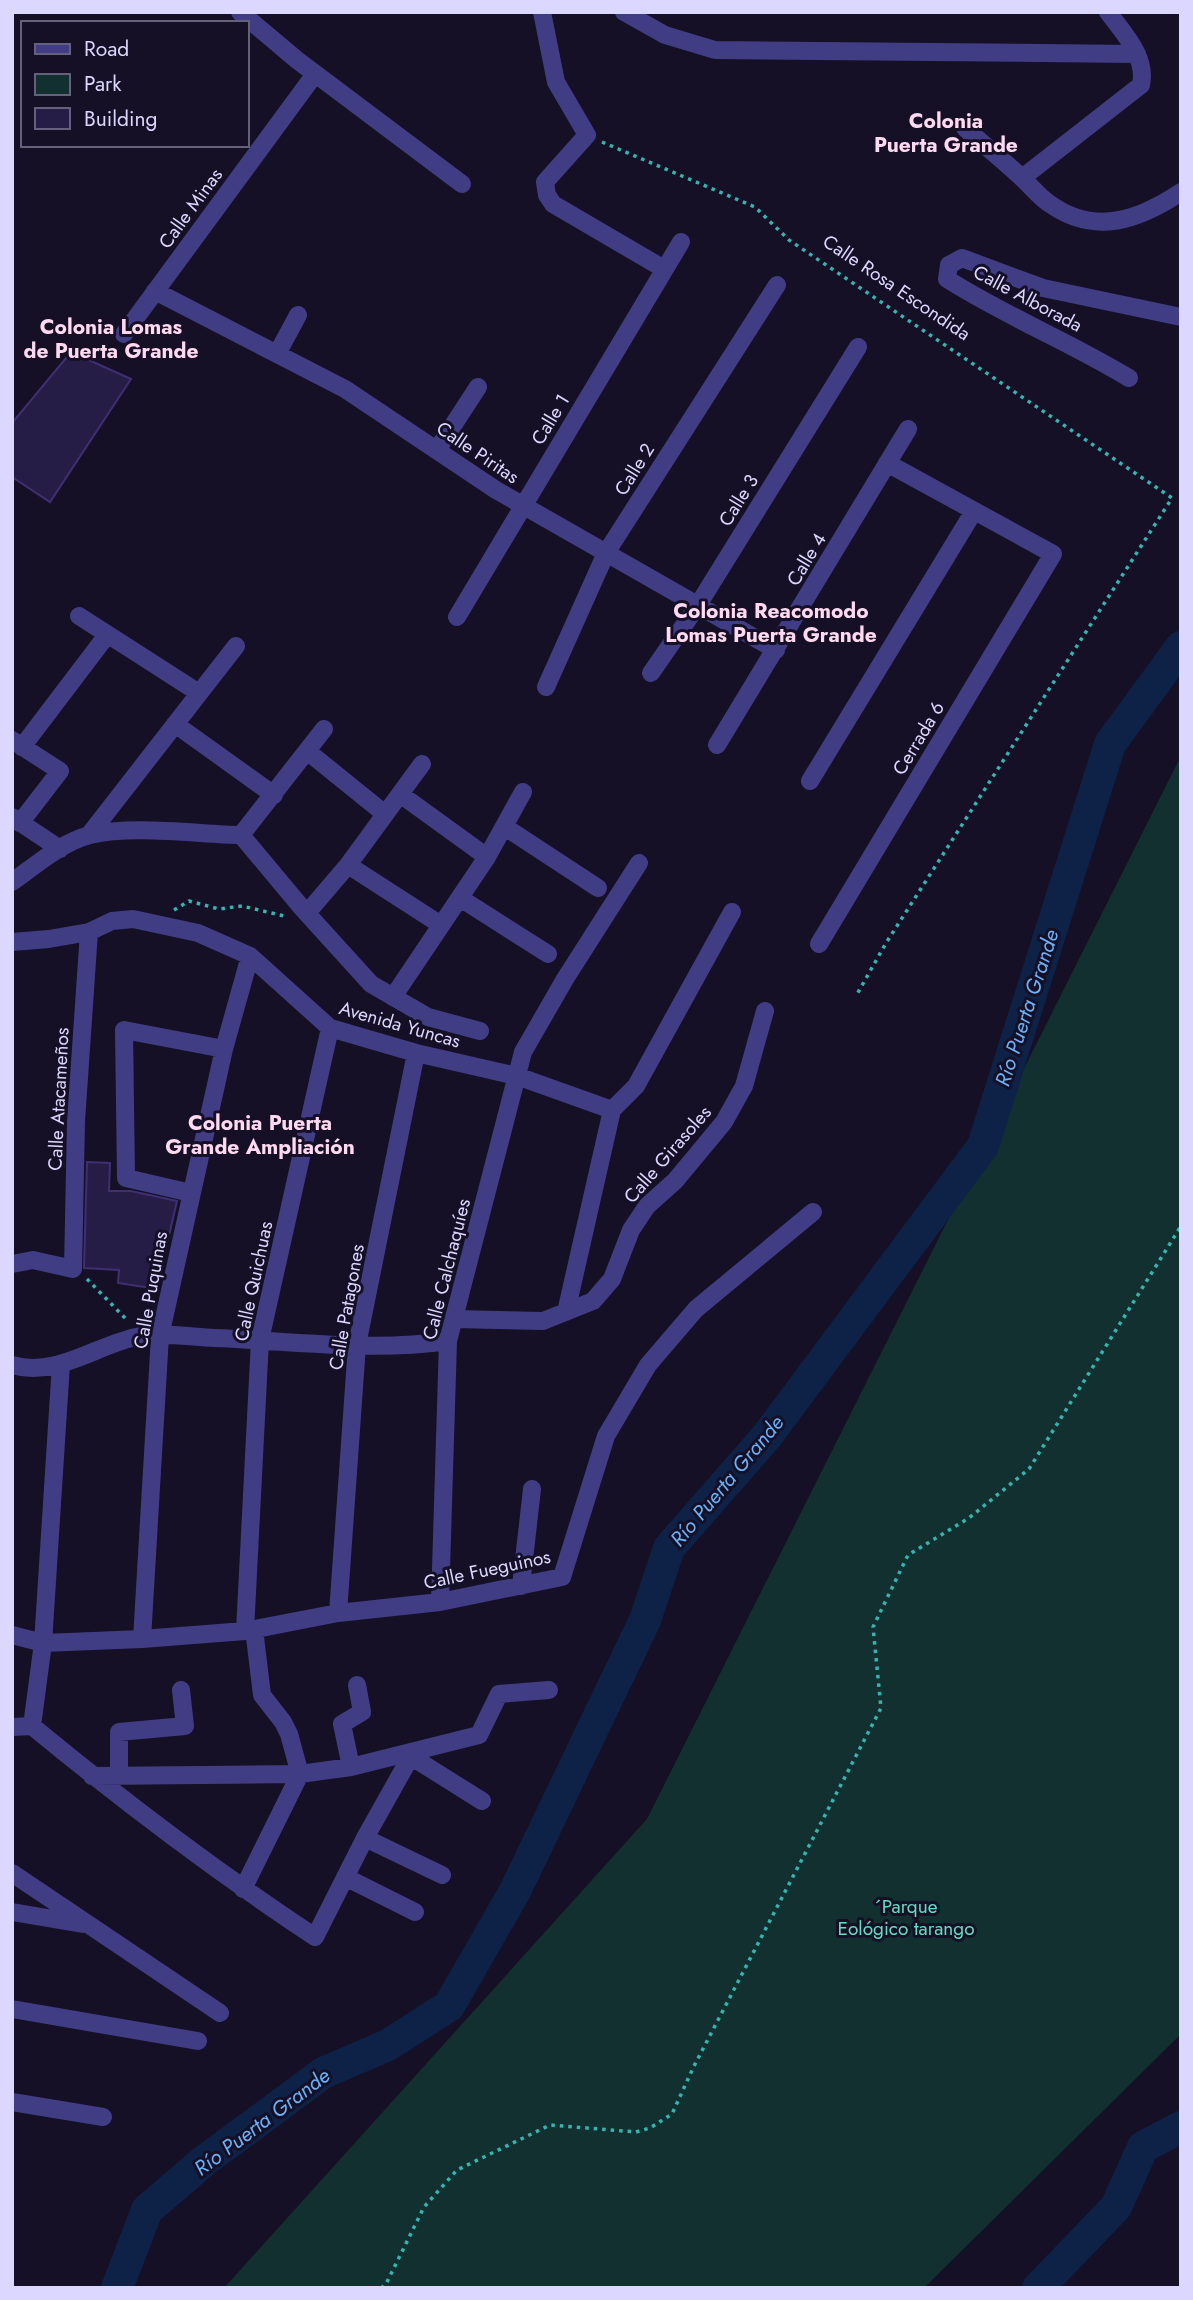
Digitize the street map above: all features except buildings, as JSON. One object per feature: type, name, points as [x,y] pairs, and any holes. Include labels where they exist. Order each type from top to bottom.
[{"type":"street","points":[[240,12],[315,74],[462,184]]},
{"type":"street","points":[[542,12],[556,82],[587,135],[545,182],[547,195],[553,204],[664,269]]},
{"type":"street","points":[[624,12],[665,35],[715,50],[1137,54]]},
{"type":"street","points":[[1022,178],[1141,85],[1143,71],[1137,54],[1108,12]]},
{"type":"street","name":"Calle Minas","points":[[124,334],[315,74]]},
{"type":"street","points":[[965,128],[1049,204],[1069,214],[1091,220],[1118,222],[1147,213],[1181,192]]},
{"type":"street","name":"Calle 1","points":[[457,617],[681,242]]},
{"type":"street","name":"Calle Alborada","points":[[1129,378],[1090,354],[971,294],[947,279],[949,265],[962,258],[1043,288],[1181,317]]},
{"type":"street","name":"Calle 2","points":[[546,687],[606,553],[777,285]]},
{"type":"street","name":"Calle Piritas","points":[[155,291],[345,389],[523,506],[776,650]]},
{"type":"street","points":[[277,354],[298,315]]},
{"type":"street","name":"Calle 3","points":[[651,673],[698,605],[858,346]]},
{"type":"street","points":[[437,450],[478,387]]},
{"type":"street","name":"Calle 4","points":[[717,745],[908,429]]},
{"type":"street","points":[[810,781],[974,512],[887,464]]},
{"type":"street","name":"Cerrada 6","points":[[819,944],[1053,554],[974,512]]},
{"type":"street","points":[[79,616],[199,693]]},
{"type":"street","points":[[60,849],[16,820],[60,771],[17,743],[107,635]]},
{"type":"street","points":[[89,835],[236,646]]},
{"type":"street","points":[[175,724],[274,794]]},
{"type":"street","points":[[240,835],[324,729]]},
{"type":"street","points":[[307,751],[385,814]]},
{"type":"street","points":[[304,911],[348,865],[422,764]]},
{"type":"street","points":[[393,997],[487,857],[523,792]]},
{"type":"street","points":[[400,794],[487,857]]},
{"type":"street","points":[[505,827],[598,888]]},
{"type":"street","points":[[12,881],[60,849],[89,835],[129,831],[240,835],[304,911],[371,984],[428,1017],[480,1031]]},
{"type":"street","name":"Calle Calchaquíes","points":[[440,1602],[448,1341],[523,1052],[565,979],[639,863]]},
{"type":"street","points":[[348,865],[441,925]]},
{"type":"street","points":[[460,898],[548,954]]},
{"type":"street","points":[[566,1312],[611,1110],[636,1086],[732,912]]},
{"type":"street","name":"Avenida Yuncas","points":[[12,942],[89,932],[112,922],[134,919],[198,933],[250,956],[330,1028],[416,1053],[517,1076],[611,1110]]},
{"type":"street","name":"Calle Atacameños","points":[[73,1269],[76,1121],[89,932]]},
{"type":"street","name":"Calle Puquinas","points":[[142,1639],[160,1336],[225,1049],[250,956]]},
{"type":"street","name":"Calle Girasoles","points":[[454,1320],[542,1321],[593,1301],[612,1279],[631,1230],[646,1206],[675,1181],[724,1122],[744,1086],[765,1012]]},
{"type":"street","name":"Calle Quichuas","points":[[300,1774],[289,1734],[262,1695],[250,1630],[260,1340],[330,1028]]},
{"type":"street","points":[[191,1193],[126,1178],[124,1030],[225,1049]]},
{"type":"street","name":"Calle Patagones","points":[[338,1613],[356,1345],[416,1053]]},
{"type":"street","name":"Calle Fueguinos","points":[[12,1635],[43,1643],[142,1639],[250,1630],[338,1613],[440,1602],[562,1577],[607,1436],[648,1365],[696,1309],[813,1212]]},
{"type":"street","points":[[12,1264],[33,1260],[73,1269]]},
{"type":"street","points":[[12,1364],[41,1368],[61,1364],[141,1336],[356,1345],[416,1345],[448,1341]]},
{"type":"street","points":[[32,1726],[43,1643],[61,1364]]},
{"type":"street","points":[[521,1586],[532,1489]]},
{"type":"street","points":[[351,1767],[342,1724],[362,1712],[357,1685]]},
{"type":"street","points":[[119,1776],[119,1732],[185,1726],[181,1690]]},
{"type":"street","points":[[92,1776],[300,1774],[351,1767],[409,1755],[479,1735],[499,1694],[549,1690]]},
{"type":"street","points":[[12,1727],[32,1726],[92,1776],[243,1889],[316,1937],[409,1755]]},
{"type":"street","points":[[409,1755],[482,1801]]},
{"type":"street","points":[[243,1889],[300,1774]]},
{"type":"street","points":[[365,1838],[442,1875]]},
{"type":"street","points":[[12,1873],[220,2013]]},
{"type":"street","points":[[345,1877],[415,1912]]},
{"type":"street","points":[[12,1912],[90,1926]]},
{"type":"street","points":[[12,2009],[198,2041]]},
{"type":"street","points":[[12,2102],[103,2116]]},
{"type":"path","name":"Calle Rosa Escondida","points":[[587,135],[755,207],[789,240],[1172,498],[886,943],[856,996]]},
{"type":"path","points":[[155,922],[189,901],[219,909],[242,906],[283,915],[292,923],[304,911]]},
{"type":"path","points":[[382,2288],[424,2207],[457,2170],[550,2125],[636,2132],[650,2128],[672,2114],[694,2066],[881,1708],[873,1627],[908,1555],[969,1518],[1029,1469],[1181,1226]]},
{"type":"path","points":[[73,1269],[80,1272],[102,1293],[141,1336]]},
{"type":"green space","name":"´Parque Eológico tarango","points":[[1181,756],[1181,2034],[924,2288],[224,2288],[647,1819]]},
{"type":"waterway","name":"Río Puerta Grande","points":[[117,2288],[147,2210],[204,2161],[323,2073],[388,2045],[449,2006],[515,1891],[645,1620],[669,1548],[767,1436],[983,1146],[1110,744],[1181,647]]},
{"type":"waterway","points":[[1038,2288],[1116,2207],[1143,2147],[1181,2127]]},
{"type":"district","name":"Colonia Puerta Grande","points":[[946,133]]},
{"type":"district","name":"Colonia Lomas de Puerta Grande","points":[[111,339]]},
{"type":"district","name":"Colonia Reacomodo Lomas Puerta Grande","points":[[771,623]]},
{"type":"district","name":"Colonia Puerta Grande Ampliación","points":[[260,1135]]}]
